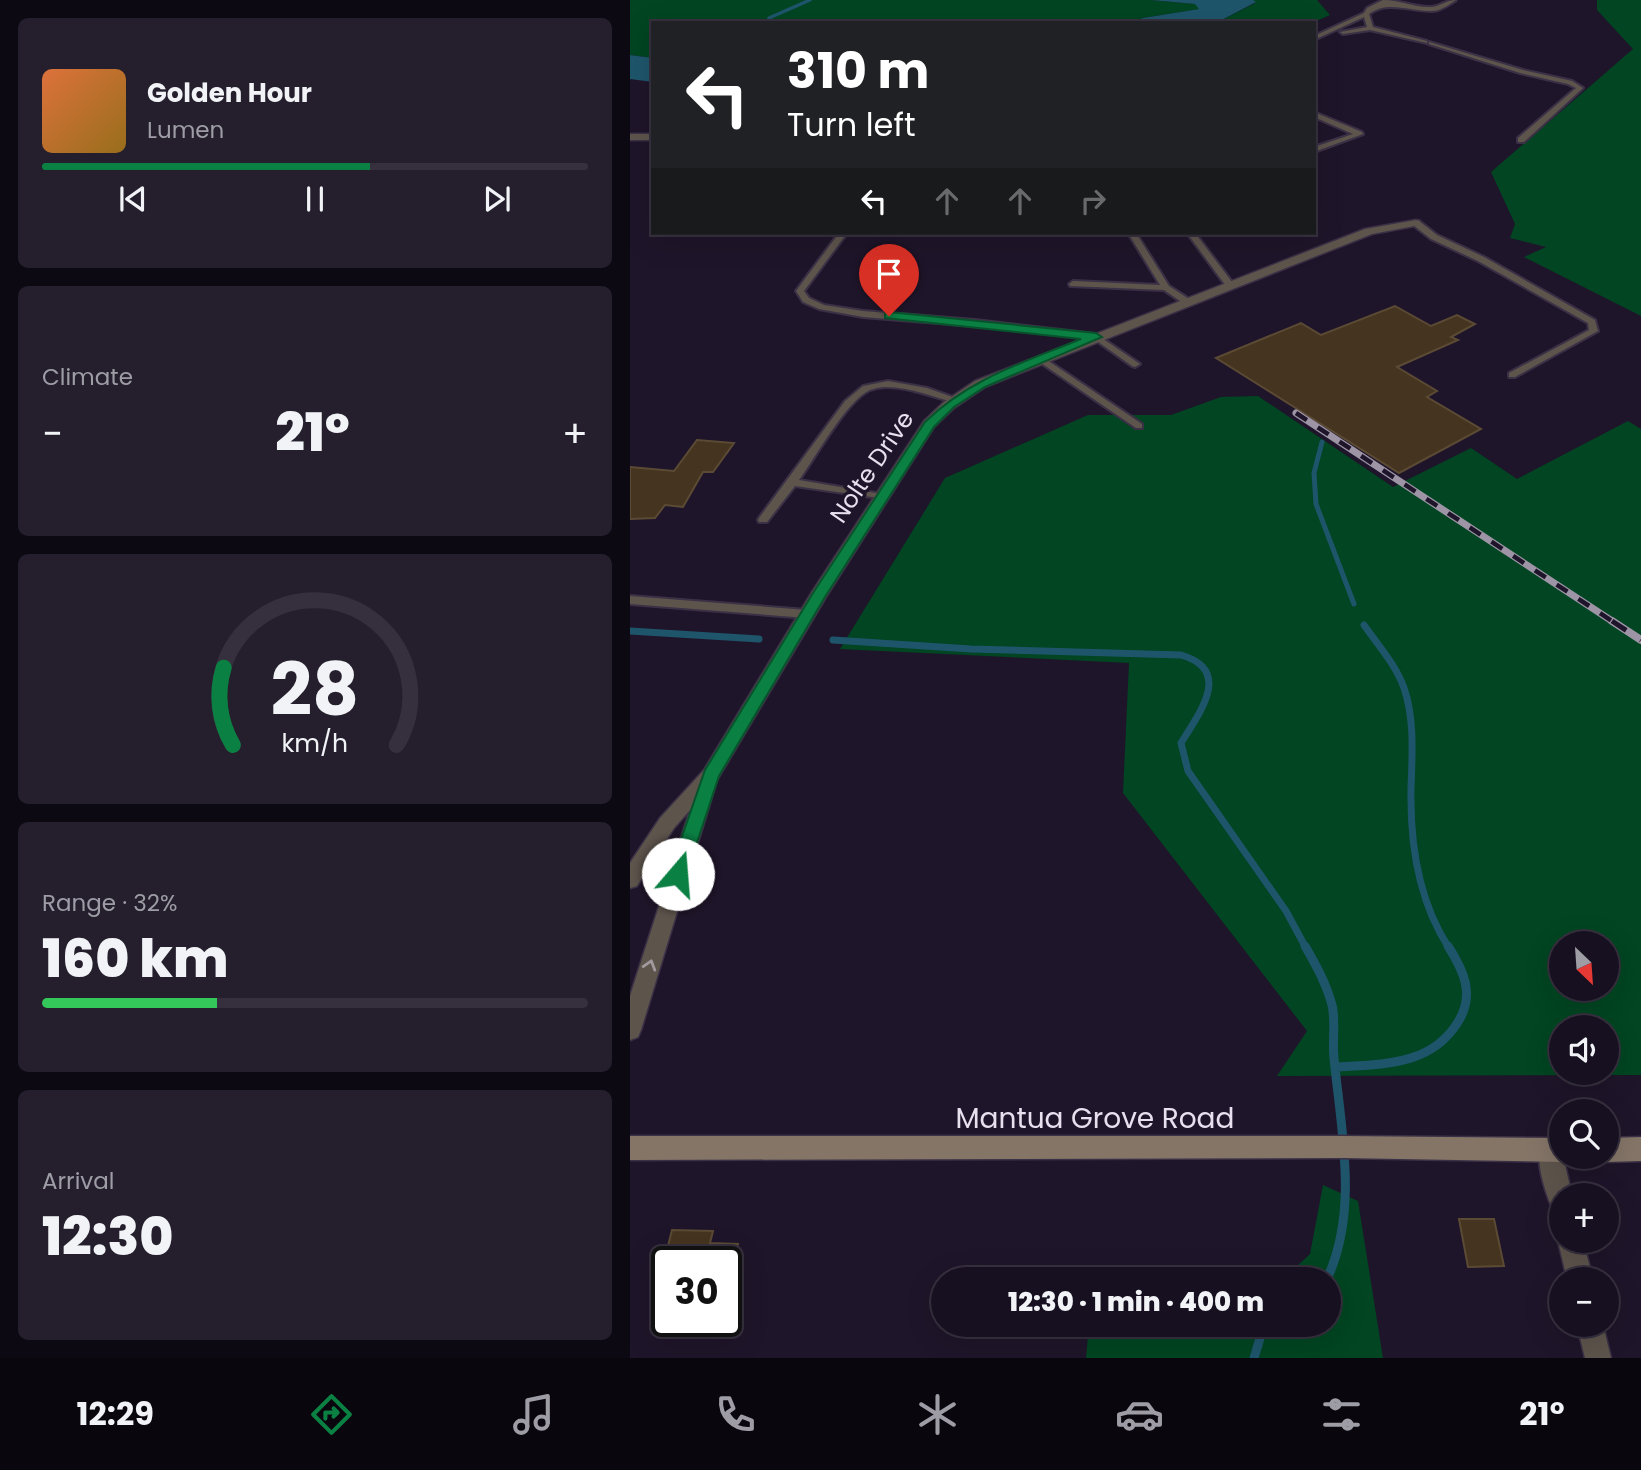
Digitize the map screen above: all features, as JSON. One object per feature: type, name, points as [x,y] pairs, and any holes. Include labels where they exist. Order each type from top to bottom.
[{"type":"main road","name":"Mantua Grove Road","points":[[630,1148],[1343,1147],[1549,1150]]},
{"type":"main road","points":[[1619,1150],[1641,1149]]},
{"type":"street","points":[[630,137],[651,137]]},
{"type":"street","name":"Nolte Drive","points":[[630,880],[667,823],[711,775],[807,614],[929,424],[956,400],[980,384],[1229,284],[1368,231],[1416,223]]},
{"type":"street","name":"Nolte Drive","points":[[630,1030],[711,775]]},
{"type":"street","points":[[1593,1337],[1598,1358]]},
{"type":"lane","points":[[1316,37],[1390,0],[1432,10],[1453,0]]},
{"type":"lane","points":[[1366,14],[1370,28]]},
{"type":"lane","points":[[1316,45],[1347,30],[1370,28],[1522,72],[1570,82],[1580,88],[1521,139]]},
{"type":"lane","points":[[1316,115],[1359,134],[1316,149]]},
{"type":"lane","points":[[1416,223],[1434,237],[1481,259],[1592,322],[1594,331],[1512,375]]},
{"type":"lane","points":[[842,235],[800,291],[806,300],[822,307],[863,314],[1096,337],[1135,364]]},
{"type":"lane","points":[[1133,235],[1166,288],[1186,301]]},
{"type":"lane","points":[[1192,235],[1229,284]]},
{"type":"lane","points":[[1073,284],[1166,288]]},
{"type":"lane","points":[[1041,359],[1139,426]]},
{"type":"lane","points":[[763,520],[852,398],[867,387],[904,387],[956,400]]},
{"type":"lane","points":[[793,482],[882,497]]},
{"type":"lane","points":[[630,600],[807,614]]},
{"type":"green space","points":[[630,0],[1151,0],[1196,4],[1200,9],[1135,21],[651,21],[651,58],[630,55]]},
{"type":"green space","points":[[1253,0],[1317,0],[1330,15],[1316,21],[1220,21],[1255,3]]},
{"type":"green space","points":[[1597,0],[1641,0],[1641,316],[1524,257],[1546,247],[1510,238],[1515,224],[1491,172],[1633,49],[1597,10]]},
{"type":"green space","points":[[1258,396],[1393,487],[1471,448],[1517,479],[1628,421],[1641,429],[1641,1075],[1619,1075],[1619,1015],[1549,1015],[1549,1075],[1277,1076],[1307,1031],[1123,793],[1129,663],[840,649],[945,478],[1088,415],[1171,415],[1221,397]]},
{"type":"green space","points":[[1323,1185],[1358,1201],[1383,1358],[1086,1358],[1088,1337],[1341,1337],[1341,1267],[1296,1267],[1310,1254]]},
{"type":"water","points":[[1151,0],[1256,2],[1220,21],[1135,21],[1199,9],[1195,4]]},
{"type":"water","points":[[630,55],[651,58],[651,82],[630,79]]},
{"type":"building","points":[[1395,306],[1431,326],[1457,315],[1475,324],[1451,337],[1458,340],[1397,367],[1437,391],[1427,397],[1481,429],[1399,473],[1216,358],[1301,323],[1321,335]]},
{"type":"building","points":[[697,440],[734,443],[713,472],[703,472],[683,507],[665,505],[655,518],[630,519],[630,467],[674,471]]},
{"type":"building","points":[[1459,1219],[1494,1219],[1504,1266],[1468,1267]]},
{"type":"building","points":[[672,1230],[713,1231],[710,1243],[738,1244],[738,1246],[668,1246]]},
{"type":"waterway","points":[[768,21],[769,18],[810,0]]},
{"type":"waterway","points":[[1322,442],[1314,473],[1316,504],[1354,604]]},
{"type":"waterway","points":[[1364,625],[1396,671],[1408,700],[1412,738],[1411,810],[1414,852],[1423,892],[1438,930],[1449,948]]},
{"type":"waterway","points":[[630,631],[759,639]]},
{"type":"waterway","points":[[833,640],[971,649],[1181,655],[1197,662],[1206,671],[1209,681],[1203,705],[1181,743],[1188,771],[1286,911],[1306,948]]},
{"type":"waterway","points":[[1305,946],[1324,982],[1334,1018],[1334,1058],[1343,1141],[1345,1198],[1343,1225],[1332,1267]]},
{"type":"waterway","points":[[1336,1067],[1405,1060],[1420,1055],[1447,1036],[1463,1012],[1467,993],[1463,974],[1448,946]]},
{"type":"waterway","points":[[1254,1358],[1260,1337]]},
{"type":"railway","points":[[1296,413],[1615,623]]},
{"type":"railway","points":[[1612,621],[1641,640]]},
{"type":"route","points":[[678,874],[711,775],[818,596],[929,424],[949,405],[980,384],[1096,337],[889,316]]}]
